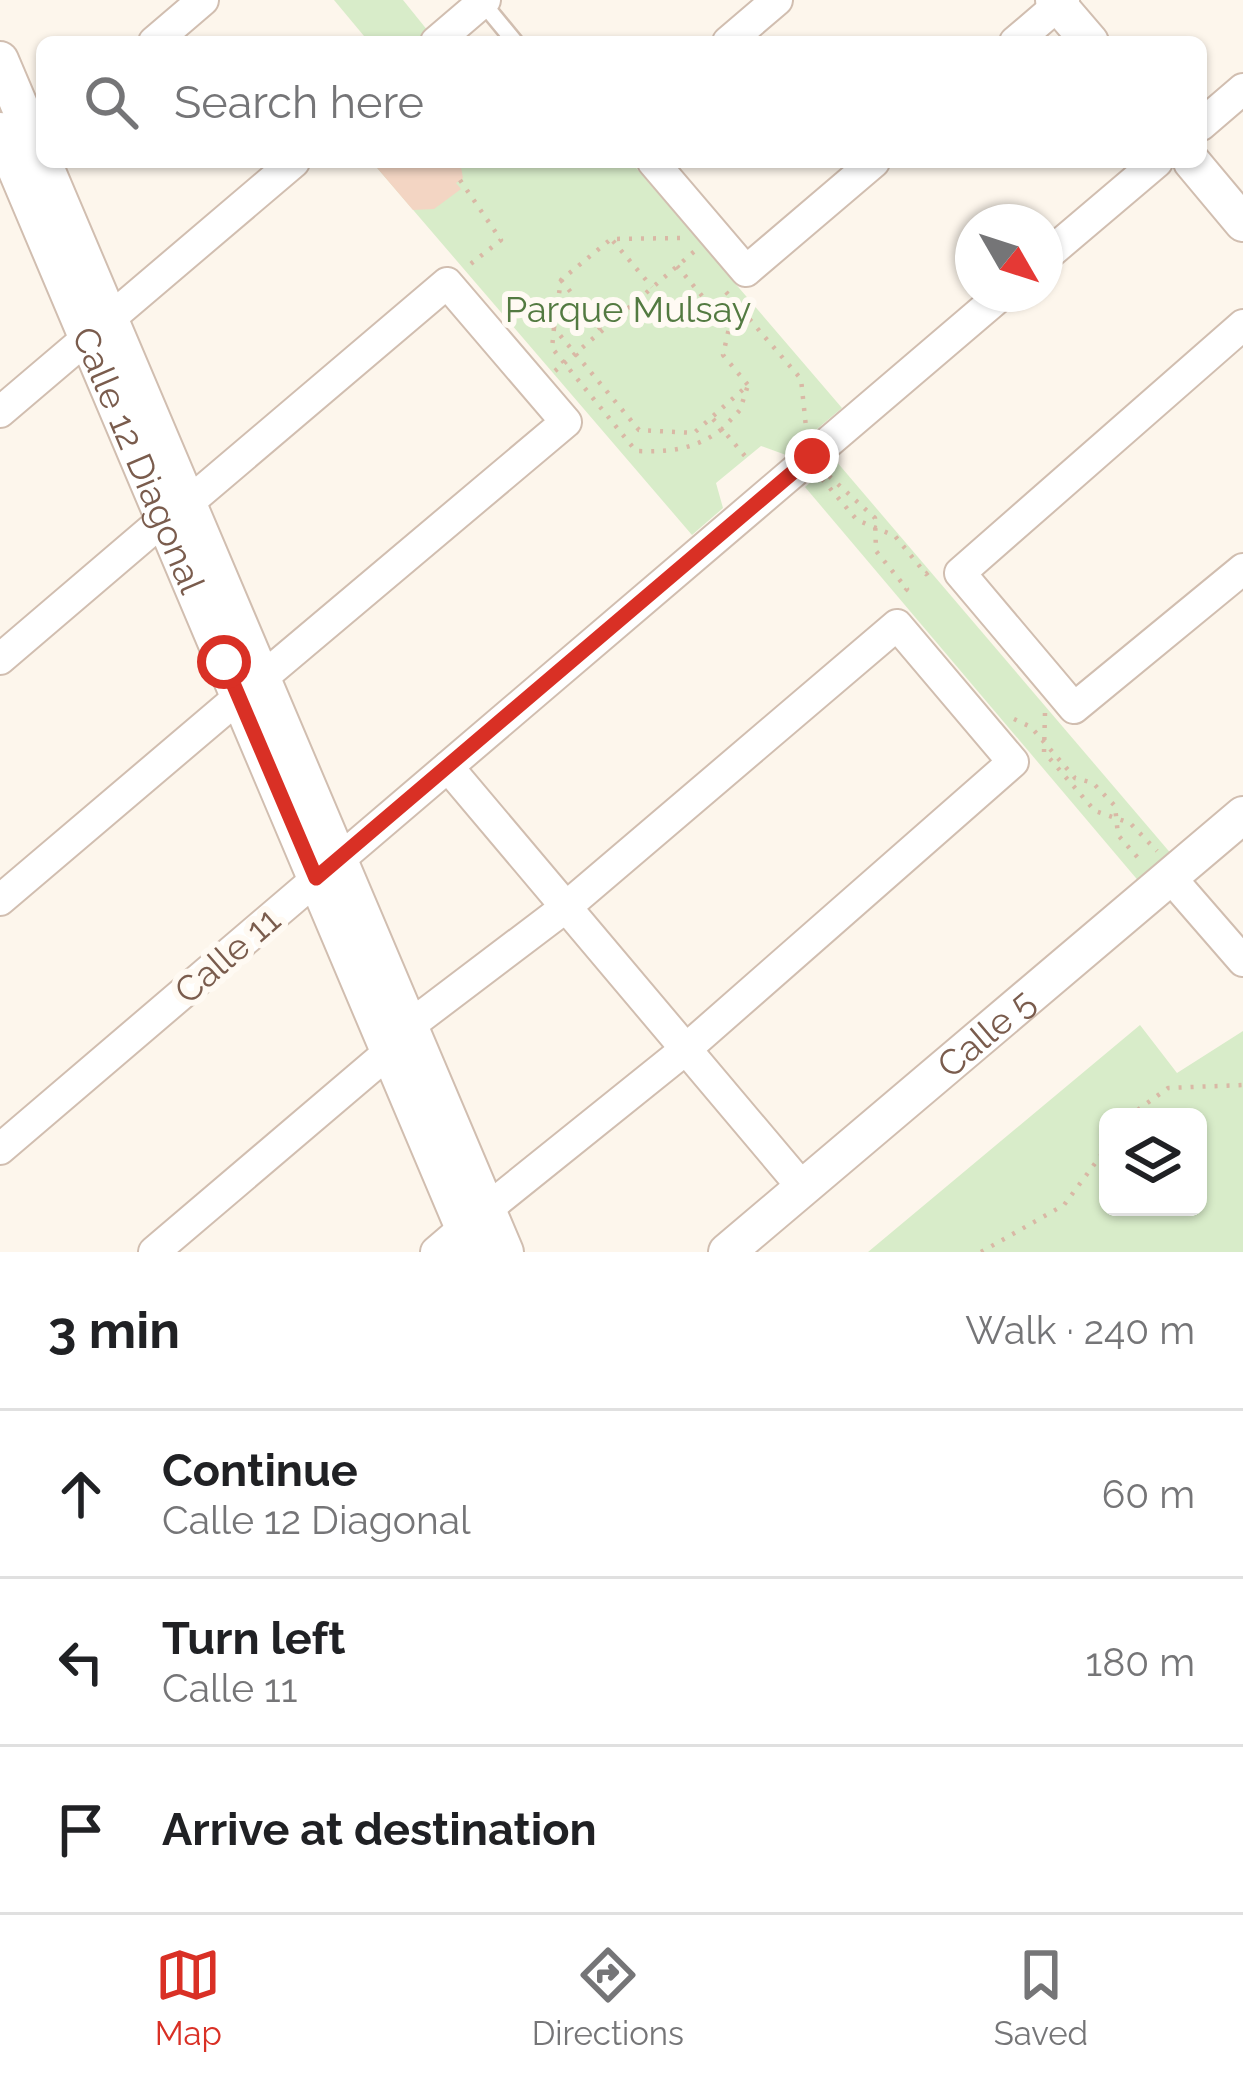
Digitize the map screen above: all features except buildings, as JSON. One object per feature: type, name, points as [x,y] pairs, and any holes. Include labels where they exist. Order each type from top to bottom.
[{"type":"street","points":[[161,36],[203,0]]},
{"type":"street","points":[[735,36],[777,0]]},
{"type":"street","points":[[443,36],[483,1]]},
{"type":"street","points":[[1022,36],[1059,2],[1085,36]]},
{"type":"street","name":"Calle 12 Diagonal","points":[[0,60],[25,154],[399,1039],[465,1235],[505,1252]]},
{"type":"street","points":[[1207,120],[1243,89]]},
{"type":"street","points":[[0,412],[287,168]]},
{"type":"street","points":[[657,168],[735,280],[867,168]]},
{"type":"street","points":[[1063,242],[1150,168]]},
{"type":"street","points":[[1197,168],[1243,223]]},
{"type":"street","points":[[0,659],[455,277],[566,422],[0,900]]},
{"type":"street","name":"Calle 11","points":[[0,1149],[981,312]]},
{"type":"street","points":[[1243,326],[946,571],[1059,705],[1243,568]]},
{"type":"street","points":[[154,1252],[399,1039],[566,907],[898,610],[1013,762],[465,1235]]},
{"type":"street","points":[[448,767],[803,1188]]},
{"type":"street","name":"Calle 5","points":[[727,1252],[1160,867],[1243,815]]},
{"type":"street","points":[[1160,867],[1243,961]]},
{"type":"lane","points":[[483,1],[510,36]]},
{"type":"path","points":[[455,277],[501,240],[460,180]]},
{"type":"path","points":[[692,253],[680,238],[611,239],[561,280],[552,348],[636,451],[672,452],[706,442],[740,410],[748,385]]},
{"type":"path","points":[[611,239],[652,287]]},
{"type":"path","points":[[551,374],[705,242]]},
{"type":"path","points":[[677,266],[729,328],[722,355],[748,385]]},
{"type":"path","points":[[561,280],[602,331]]},
{"type":"path","points":[[735,280],[801,379],[807,433]]},
{"type":"path","points":[[554,328],[639,430],[694,433],[748,385]]},
{"type":"path","points":[[712,417],[745,456]]},
{"type":"path","points":[[898,610],[907,589],[876,551],[875,529],[875,518],[817,468],[857,520],[875,529],[895,536],[926,574],[946,571]]},
{"type":"path","points":[[1059,705],[1044,752],[1095,811],[1130,823],[1160,867]]},
{"type":"path","points":[[997,711],[1031,728],[1075,778],[1093,783],[1115,806],[1118,835],[1160,867]]},
{"type":"path","points":[[1140,1108],[1168,1088],[1243,1084]]},
{"type":"path","points":[[981,1252],[1064,1205],[1099,1158]]},
{"type":"green space","points":[[334,0],[403,0],[428,31],[422,36],[364,36]]},
{"type":"green space","name":"Parque Mulsay","points":[[377,168],[636,168],[842,408],[786,455],[761,446],[716,483],[723,508],[692,535]]},
{"type":"green space","points":[[836,461],[1173,856],[1141,884],[805,487]]},
{"type":"green space","points":[[1140,1025],[1177,1073],[1243,1031],[1243,1252],[868,1252]]},
{"type":"route","points":[[224,662],[316,878],[812,456]]}]
